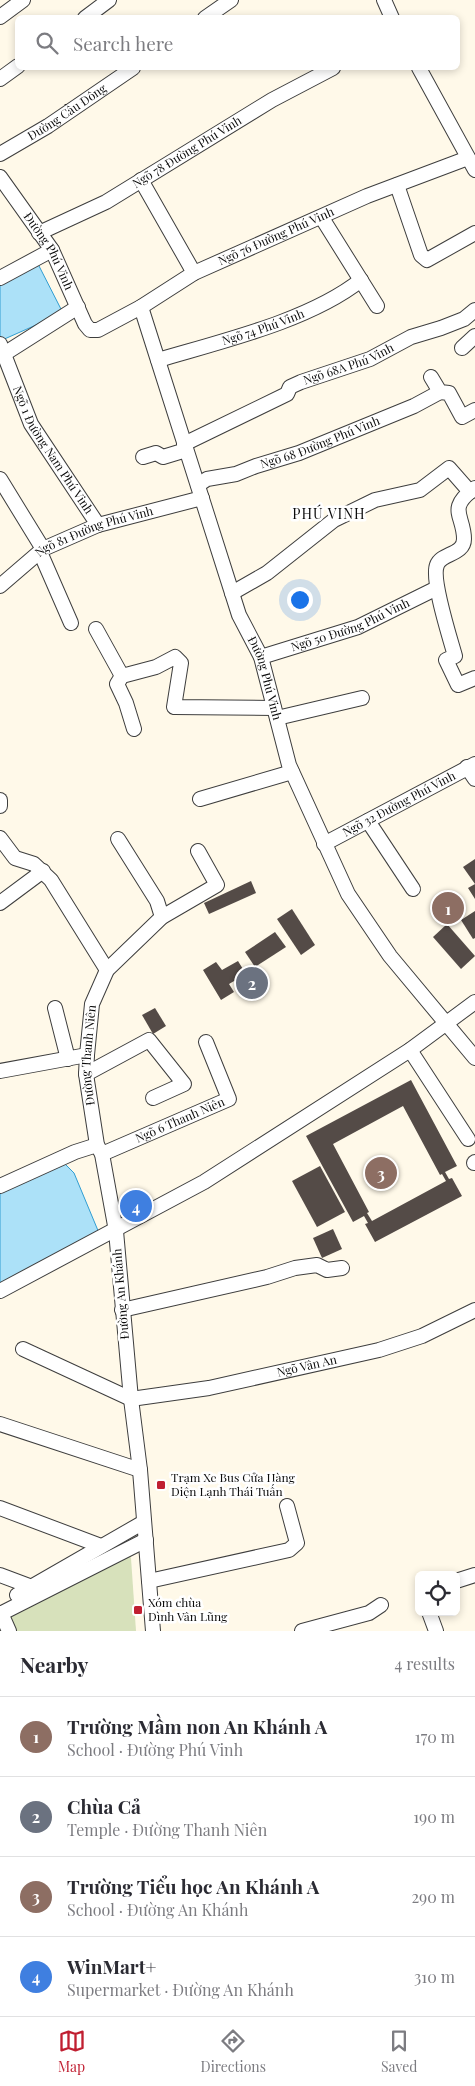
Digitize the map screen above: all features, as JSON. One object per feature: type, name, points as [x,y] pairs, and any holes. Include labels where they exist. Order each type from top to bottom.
[{"type":"street","points":[[0,17],[23,0]]},
{"type":"street","points":[[89,15],[109,0]]},
{"type":"street","points":[[209,15],[231,0]]},
{"type":"street","points":[[384,0],[391,15]]},
{"type":"street","points":[[0,79],[15,68]]},
{"type":"street","name":"Đường Cầu Đông","points":[[0,154],[48,126],[129,70]]},
{"type":"street","name":"Ngõ 78 Đường Phú Vinh","points":[[40,233],[106,202],[272,100],[329,70]]},
{"type":"street","points":[[420,70],[472,164]]},
{"type":"street","name":"Ngõ 76 Đường Phú Vinh","points":[[90,330],[98,330],[142,307],[194,273],[322,218],[368,196],[397,185],[472,164]]},
{"type":"street","name":"Đường Phú Vinh","points":[[0,177],[52,250],[85,324],[90,330]]},
{"type":"street","points":[[141,180],[194,273]]},
{"type":"street","points":[[397,185],[421,255],[426,260],[475,233]]},
{"type":"street","points":[[322,218],[377,306]]},
{"type":"street","points":[[0,278],[52,250]]},
{"type":"street","name":"Ngõ 74 Phú Vinh","points":[[158,360],[284,320],[322,305],[361,280]]},
{"type":"street","points":[[2,349],[78,307]]},
{"type":"street","name":"Đường Phú Vinh","points":[[142,307],[239,615],[261,657],[292,772],[348,894],[390,956],[475,1058]]},
{"type":"street","name":"Ngõ 68A Phú Vinh","points":[[143,457],[156,453],[163,457],[286,394],[290,387],[370,359],[411,336],[441,328],[469,314]]},
{"type":"street","points":[[462,348],[475,336]]},
{"type":"street","name":"Ngõ 1 Đường Nam Phú Vinh","points":[[2,349],[31,424],[98,525]]},
{"type":"street","points":[[431,377],[440,392],[448,393],[462,417],[475,410]]},
{"type":"street","name":"Ngõ 68 Đường Phú Vinh","points":[[200,492],[207,479],[236,474],[299,453],[414,406],[440,392]]},
{"type":"street","points":[[232,593],[267,573],[334,520],[375,500],[420,490],[449,468],[472,490],[463,499],[458,510],[464,539],[463,545],[456,552],[438,562],[436,566],[437,588],[455,656],[446,660],[458,685],[475,678]]},
{"type":"street","points":[[0,479],[42,551],[71,623]]},
{"type":"street","name":"Ngõ 81 Đường Phú Vinh","points":[[0,586],[42,551],[98,525],[200,492]]},
{"type":"street","name":"Ngõ 50 Đường Phú Vinh","points":[[261,657],[358,627],[437,588]]},
{"type":"street","points":[[96,629],[122,676]]},
{"type":"street","points":[[134,729],[126,703],[117,684],[122,676],[156,667],[175,657],[181,663],[174,707],[275,713],[362,698]]},
{"type":"street","points":[[471,766],[475,779]]},
{"type":"street","name":"Ngõ 32 Đường Phú Vinh","points":[[324,844],[471,766]]},
{"type":"street","points":[[200,799],[292,772]]},
{"type":"street","points":[[0,800],[0,806]]},
{"type":"street","points":[[368,821],[413,890]]},
{"type":"street","points":[[0,838],[15,858],[34,864],[43,870],[107,970]]},
{"type":"street","points":[[118,839],[157,901],[162,917]]},
{"type":"street","name":"Đường Thanh Niên","points":[[116,1231],[86,1074],[92,1004],[107,970],[162,917],[218,885],[198,851]]},
{"type":"street","points":[[0,903],[43,870]]},
{"type":"street","name":"Đường An Khánh","points":[[153,1631],[140,1470],[122,1310],[116,1231],[204,1182],[410,1050],[475,1002]]},
{"type":"street","points":[[55,1008],[68,1059]]},
{"type":"street","points":[[86,1074],[149,1040],[184,1084],[152,1098]]},
{"type":"street","name":"Ngõ 6 Thanh Niên","points":[[99,1149],[229,1099],[206,1042]]},
{"type":"street","points":[[410,1050],[468,1139]]},
{"type":"street","points":[[0,1071],[87,1055]]},
{"type":"street","points":[[0,1186],[75,1152],[99,1149]]},
{"type":"street","points":[[0,1291],[116,1231]]},
{"type":"street","points":[[122,1310],[267,1277],[295,1268],[318,1265],[327,1270],[342,1268]]},
{"type":"street","name":"Ngõ Vân An","points":[[131,1399],[209,1388],[379,1350],[422,1336],[475,1310]]},
{"type":"street","points":[[23,1349],[131,1399]]},
{"type":"street","points":[[0,1424],[140,1470]]},
{"type":"street","points":[[149,1581],[289,1550],[297,1543],[287,1506]]},
{"type":"street","points":[[0,1508],[102,1546]]},
{"type":"street","points":[[11,1598],[144,1522]]},
{"type":"street","points":[[9,1631],[1,1613],[146,1540]]},
{"type":"street","points":[[0,1575],[32,1587]]},
{"type":"street","points":[[460,1580],[475,1575]]},
{"type":"street","points":[[302,1631],[369,1613],[381,1605]]},
{"type":"street","points":[[430,1616],[436,1631]]},
{"type":"green space","points":[[124,1546],[131,1558],[136,1631],[0,1631],[0,1611]]},
{"type":"water","points":[[38,264],[63,313],[0,341],[0,283]]},
{"type":"water","points":[[63,1162],[74,1173],[99,1233],[0,1285],[0,1186]]},
{"type":"building","points":[[475,859],[475,884],[463,867]]},
{"type":"building","points":[[251,881],[256,893],[209,914],[204,903]]},
{"type":"building","points":[[475,884],[475,899],[468,888]]},
{"type":"building","points":[[292,909],[315,945],[301,955],[277,919]]},
{"type":"building","points":[[475,911],[475,938],[473,939],[461,920]]},
{"type":"building","points":[[447,924],[475,956],[461,969],[433,937]]},
{"type":"building","points":[[275,932],[286,947],[255,967],[245,952]]},
{"type":"building","points":[[238,961],[246,974],[229,984],[234,992],[221,1000],[203,970],[216,962],[222,970]]},
{"type":"building","points":[[155,1008],[166,1026],[153,1034],[142,1015]]},
{"type":"building","points":[[411,1080],[457,1166],[445,1172],[449,1179],[452,1178],[462,1196],[375,1242],[365,1224],[368,1223],[364,1216],[353,1222],[306,1136]],"holes":[[[403,1106],[440,1175],[442,1174],[446,1181],[372,1221],[333,1144]]]},
{"type":"building","points":[[320,1166],[345,1212],[317,1227],[292,1181]]},
{"type":"building","points":[[333,1229],[342,1249],[322,1258],[313,1238]]},
{"type":"place","name":"Trường Mầm non An Khánh A","points":[[448,908]]},
{"type":"place","name":"Chùa Cả","points":[[252,983]]},
{"type":"place","name":"Trường Tiểu học An Khánh A","points":[[381,1173]]},
{"type":"place","name":"WinMart+","points":[[136,1206]]},
{"type":"place","name":"Trạm Xe Bus Cửa Hàng Điện Lạnh Thái Tuấn","points":[[161,1485]]},
{"type":"place","name":"Xóm chùa Đình Vân Lũng","points":[[138,1610]]},
{"type":"district","name":"PHÚ VINH","points":[[329,514]]}]
